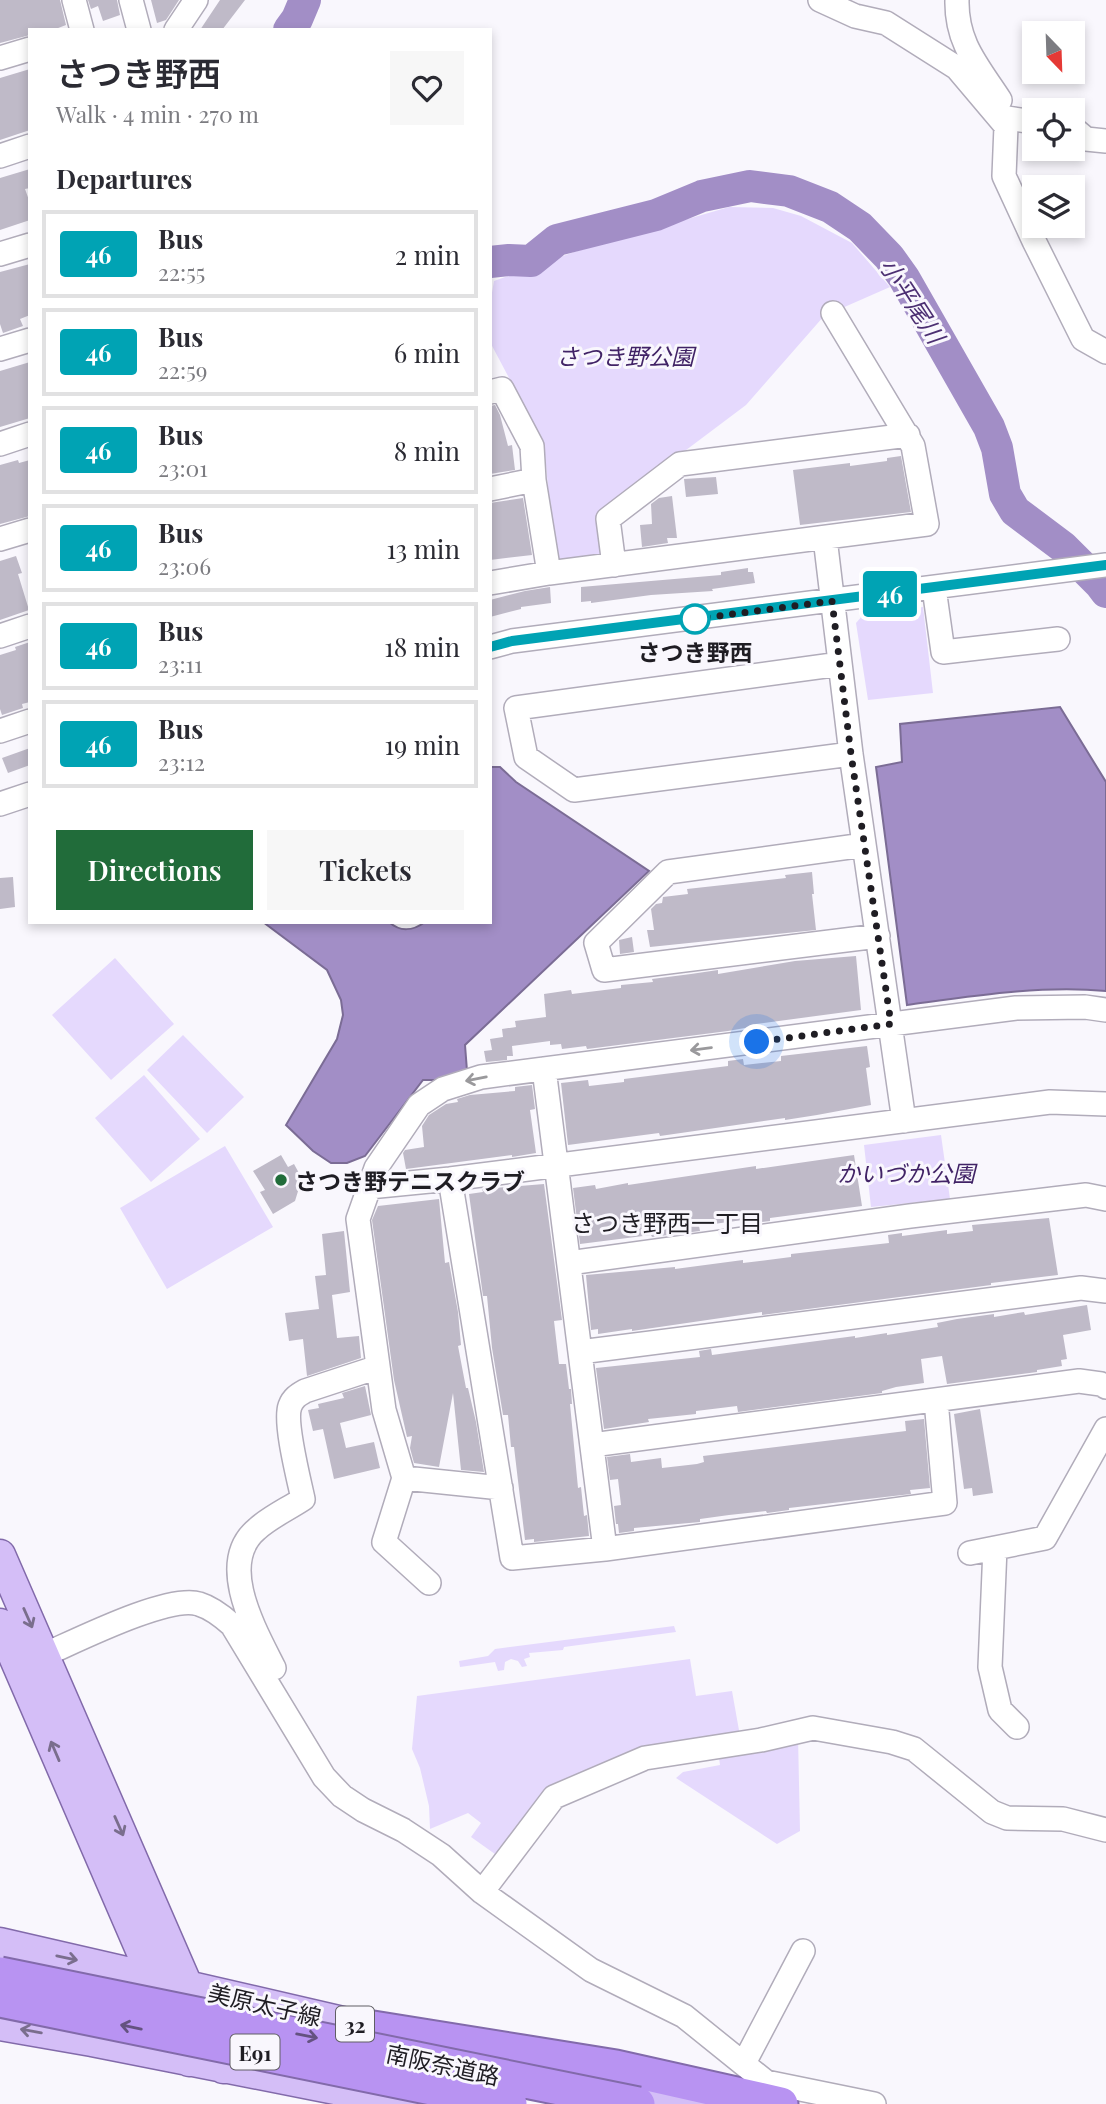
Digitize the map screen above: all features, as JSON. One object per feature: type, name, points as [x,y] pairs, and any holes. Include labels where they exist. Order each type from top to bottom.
[{"type":"highway","name":"南阪奈道路","points":[[0,1974],[638,2104]]},
{"type":"highway","name":"南阪奈道路","points":[[0,2000],[510,2104]]},
{"type":"highway","points":[[373,2028],[616,2067],[781,2104]]},
{"type":"main road","name":"美原太子線","points":[[0,1555],[223,2068]]},
{"type":"main road","points":[[0,1624],[189,2061]]},
{"type":"main road","name":"美原太子線","points":[[0,1943],[373,2028],[553,2073],[709,2104]]},
{"type":"main road","points":[[0,2025],[411,2104]]},
{"type":"street","points":[[74,0],[81,28]]},
{"type":"street","points":[[131,0],[138,28]]},
{"type":"street","points":[[177,28],[196,0]]},
{"type":"street","points":[[820,0],[855,16],[886,23],[957,68],[1006,122],[1022,122]]},
{"type":"street","points":[[957,0],[960,32],[969,55],[1002,103],[1006,122],[1004,176],[1083,339],[1106,352]]},
{"type":"street","points":[[0,58],[28,50]]},
{"type":"street","points":[[1085,138],[1106,141]]},
{"type":"street","points":[[0,156],[28,147]]},
{"type":"street","points":[[0,254],[28,246]]},
{"type":"street","points":[[492,583],[927,524],[913,446],[833,313]]},
{"type":"street","points":[[0,349],[28,341]]},
{"type":"street","points":[[492,392],[502,389],[532,446],[534,480],[549,573]]},
{"type":"street","points":[[0,444],[28,435]]},
{"type":"street","points":[[614,565],[608,519],[680,464],[908,435]]},
{"type":"street","points":[[492,489],[534,480]]},
{"type":"street","points":[[0,539],[28,531]]},
{"type":"street","points":[[825,537],[851,754],[905,1121]]},
{"type":"street","points":[[492,647],[512,641],[1102,566]]},
{"type":"street","points":[[934,588],[943,652],[1058,639]]},
{"type":"street","points":[[0,636],[28,627]]},
{"type":"street","points":[[840,664],[516,708],[526,757],[574,790],[851,754]]},
{"type":"street","points":[[0,731],[28,722]]},
{"type":"street","points":[[0,804],[28,795]]},
{"type":"street","points":[[864,845],[668,872],[596,943],[604,970],[878,936]]},
{"type":"street","points":[[429,1583],[384,1542],[404,1478],[384,1410],[358,1219],[376,1168],[419,1105],[443,1088],[473,1079],[544,1069],[1016,1008],[1085,1007],[1106,1010]]},
{"type":"street","points":[[544,1069],[605,1549]]},
{"type":"street","points":[[369,1186],[450,1179],[1050,1102],[1106,1104]]},
{"type":"street","points":[[450,1179],[513,1558],[605,1549],[945,1503],[936,1401]]},
{"type":"street","points":[[569,1263],[910,1216],[1086,1195],[1106,1199]]},
{"type":"street","points":[[580,1352],[1081,1288],[1106,1292]]},
{"type":"street","points":[[275,1693],[274,1670],[253,1624],[239,1576],[242,1549],[256,1529],[303,1499],[289,1420],[289,1406],[296,1396],[378,1367]]},
{"type":"street","points":[[592,1446],[1079,1381],[1106,1387]]},
{"type":"street","points":[[970,1553],[1045,1538],[1106,1429]]},
{"type":"street","points":[[404,1478],[501,1488]]},
{"type":"street","points":[[995,1548],[990,1667],[1000,1710],[1017,1727]]},
{"type":"street","points":[[44,1655],[150,1610],[175,1603],[197,1603],[219,1614],[232,1625],[324,1777],[342,1796],[441,1855],[482,1892],[591,1970],[684,2016],[766,2082],[874,2104]]},
{"type":"street","points":[[482,1892],[554,1797],[645,1758],[761,1740],[813,1728],[892,1742],[914,1749],[992,1812],[1007,1818],[1063,1819],[1106,1830]]},
{"type":"street","points":[[744,2063],[803,1951]]},
{"type":"green space","name":"さつき野公園","points":[[729,207],[773,208],[801,216],[852,243],[890,287],[824,316],[746,405],[601,514],[604,560],[555,564],[546,465],[526,410],[492,346],[492,292],[494,281],[574,252]]},
{"type":"green space","points":[[923,607],[933,693],[868,700],[856,623],[863,615]]},
{"type":"green space","points":[[115,958],[174,1024],[111,1080],[52,1015]]},
{"type":"green space","points":[[183,1035],[244,1097],[207,1133],[147,1070]]},
{"type":"green space","points":[[144,1075],[200,1139],[151,1182],[95,1118]]},
{"type":"green space","name":"かいづか公園","points":[[941,1135],[950,1199],[871,1207],[864,1145]]},
{"type":"green space","points":[[225,1146],[273,1227],[167,1289],[120,1208]]},
{"type":"green space","points":[[674,1626],[676,1632],[529,1653],[530,1657],[524,1659],[527,1666],[522,1667],[518,1661],[511,1659],[505,1662],[504,1670],[498,1671],[495,1662],[460,1667],[459,1661],[488,1656],[495,1649]]},
{"type":"green space","points":[[690,1659],[696,1696],[732,1691],[740,1736],[550,1790],[502,1859],[471,1837],[481,1823],[468,1813],[430,1829],[429,1806],[420,1768],[412,1749],[417,1696]]},
{"type":"green space","points":[[798,1736],[800,1831],[777,1844],[676,1778],[683,1772],[720,1765],[718,1751]]},
{"type":"shaded area","points":[[1060,707],[1106,782],[1106,991],[1031,990],[907,1005],[876,767],[902,762],[900,724]]},
{"type":"shaded area","points":[[492,767],[500,767],[516,782],[649,871],[465,1045],[467,1071],[447,1080],[423,1080],[365,1156],[347,1163],[331,1163],[313,1151],[286,1125],[337,1039],[343,1015],[341,1000],[327,970],[266,924],[393,924],[407,929],[421,924],[492,924]]},
{"type":"building","points":[[0,0],[60,0],[66,25],[58,28],[28,28],[28,36],[0,43]]},
{"type":"building","points":[[88,0],[117,0],[120,15],[103,21],[98,6],[91,9]]},
{"type":"building","points":[[151,0],[179,0],[166,20],[157,23]]},
{"type":"building","points":[[220,0],[245,0],[224,28],[201,28]]},
{"type":"building","points":[[28,70],[28,131],[0,140],[0,78]]},
{"type":"building","points":[[28,170],[28,188],[25,189],[28,197],[28,221],[0,230],[0,178]]},
{"type":"building","points":[[28,265],[28,316],[20,319],[23,326],[3,333],[0,324],[0,272]]},
{"type":"building","points":[[28,363],[28,419],[0,427],[0,371]]},
{"type":"building","points":[[495,405],[500,415],[508,446],[512,445],[515,470],[492,474],[492,406]]},
{"type":"building","points":[[901,456],[911,512],[800,525],[793,470],[850,463],[850,466],[887,461],[887,458]]},
{"type":"building","points":[[18,460],[19,463],[28,461],[28,517],[0,524],[0,465]]},
{"type":"building","points":[[716,477],[718,494],[686,497],[684,479]]},
{"type":"building","points":[[672,496],[677,538],[667,538],[668,543],[642,547],[640,525],[652,524],[651,504],[659,498]]},
{"type":"building","points":[[523,498],[532,555],[492,560],[492,503]]},
{"type":"building","points":[[16,556],[22,573],[18,574],[28,610],[0,620],[0,561]]},
{"type":"building","points":[[748,568],[748,572],[753,572],[755,583],[712,589],[713,591],[581,602],[581,587],[721,575],[721,572]]},
{"type":"building","points":[[550,587],[551,603],[521,607],[492,616],[492,599]]},
{"type":"building","points":[[28,643],[28,702],[22,704],[23,708],[2,715],[0,655],[16,650],[15,647]]},
{"type":"building","points":[[28,749],[28,766],[8,773],[2,758]]},
{"type":"building","points":[[812,872],[816,930],[650,947],[647,930],[654,930],[651,909],[662,903],[663,897],[688,894],[687,889],[786,878],[785,875]]},
{"type":"building","points":[[13,877],[15,907],[0,909],[0,878]]},
{"type":"building","points":[[632,937],[634,952],[620,954],[619,940]]},
{"type":"building","points":[[856,956],[861,1010],[587,1049],[586,1046],[562,1049],[561,1044],[550,1045],[550,1041],[512,1046],[513,1056],[507,1056],[507,1060],[486,1062],[484,1051],[492,1050],[490,1039],[503,1037],[502,1029],[516,1027],[515,1021],[546,1017],[544,994],[571,990],[572,994],[718,970],[718,974],[795,961]]},
{"type":"building","points":[[867,1046],[870,1067],[866,1068],[871,1105],[785,1120],[568,1145],[561,1083],[588,1080],[589,1086],[624,1082],[624,1079],[728,1066],[728,1061],[743,1059],[744,1065],[781,1061],[781,1056]]},
{"type":"building","points":[[532,1085],[535,1109],[530,1110],[536,1153],[406,1169],[403,1153],[405,1150],[424,1147],[422,1126],[429,1115],[446,1104],[458,1102],[457,1099],[470,1095],[515,1091],[515,1087]]},
{"type":"building","points":[[281,1155],[288,1167],[294,1164],[305,1184],[299,1188],[295,1201],[273,1214],[260,1192],[265,1190],[253,1171]]},
{"type":"building","points":[[854,1155],[862,1206],[770,1218],[770,1221],[744,1224],[743,1220],[699,1226],[700,1231],[580,1244],[573,1188],[595,1185],[596,1189]]},
{"type":"building","points":[[544,1184],[562,1320],[554,1321],[559,1364],[566,1364],[571,1389],[578,1488],[581,1487],[589,1536],[534,1542],[534,1539],[525,1540],[514,1447],[511,1447],[508,1415],[503,1415],[487,1296],[483,1296],[469,1194],[483,1192],[482,1189]]},
{"type":"building","points":[[439,1199],[445,1263],[449,1262],[458,1312],[461,1345],[458,1346],[476,1422],[484,1472],[461,1470],[453,1393],[439,1467],[414,1463],[410,1448],[412,1436],[407,1437],[394,1380],[372,1220],[378,1206]]},
{"type":"building","points":[[1049,1218],[1058,1275],[632,1331],[598,1334],[598,1329],[591,1330],[586,1275],[675,1269],[743,1260],[743,1263],[791,1257],[791,1254],[889,1243],[888,1235],[902,1233],[902,1236],[947,1230],[947,1234],[973,1231],[972,1225]]},
{"type":"building","points":[[344,1231],[350,1292],[332,1295],[337,1338],[359,1336],[361,1358],[307,1376],[303,1339],[289,1341],[285,1313],[319,1309],[315,1276],[326,1275],[322,1234]]},
{"type":"building","points":[[1087,1305],[1091,1330],[1063,1335],[1067,1359],[1061,1360],[1062,1366],[947,1384],[942,1356],[921,1359],[924,1383],[896,1387],[882,1393],[738,1412],[737,1406],[696,1411],[696,1414],[648,1419],[649,1422],[604,1429],[596,1368],[700,1357],[699,1351],[711,1349],[712,1355],[855,1336],[887,1335],[938,1327],[937,1323],[957,1319],[1024,1312],[1025,1315]]},
{"type":"building","points":[[365,1386],[371,1415],[340,1423],[346,1448],[374,1442],[380,1468],[334,1479],[323,1429],[313,1431],[308,1410],[319,1408],[318,1404],[344,1398],[342,1393]]},
{"type":"building","points":[[980,1409],[993,1493],[973,1496],[972,1488],[964,1489],[954,1414]]},
{"type":"building","points":[[924,1419],[930,1488],[910,1490],[911,1494],[767,1513],[729,1515],[700,1519],[700,1522],[634,1528],[634,1531],[619,1533],[614,1506],[621,1505],[618,1479],[610,1480],[607,1457],[630,1454],[631,1462],[661,1458],[662,1468],[697,1464],[704,1462],[703,1456],[906,1431],[905,1421]]},
{"type":"waterway","name":"小平尾川","points":[[290,28],[305,0]]},
{"type":"waterway","name":"小平尾川","points":[[492,262],[531,261],[557,240],[656,215],[702,196],[750,186],[789,191],[830,207],[860,227],[889,257],[904,278],[989,427],[997,448],[1005,494],[1015,511],[1063,547],[1106,592]]},
{"type":"bus line","name":"46","points":[[492,646],[512,641],[1106,565]]},
{"type":"place","name":"さつき野西","points":[[695,619]]},
{"type":"place","name":"さつき野テニスクラブ","points":[[281,1180]]},
{"type":"district","name":"さつき野西一丁目","points":[[667,1222]]},
{"type":"route","points":[[695,619],[832,601],[851,754],[891,1024],[757,1042]]}]
